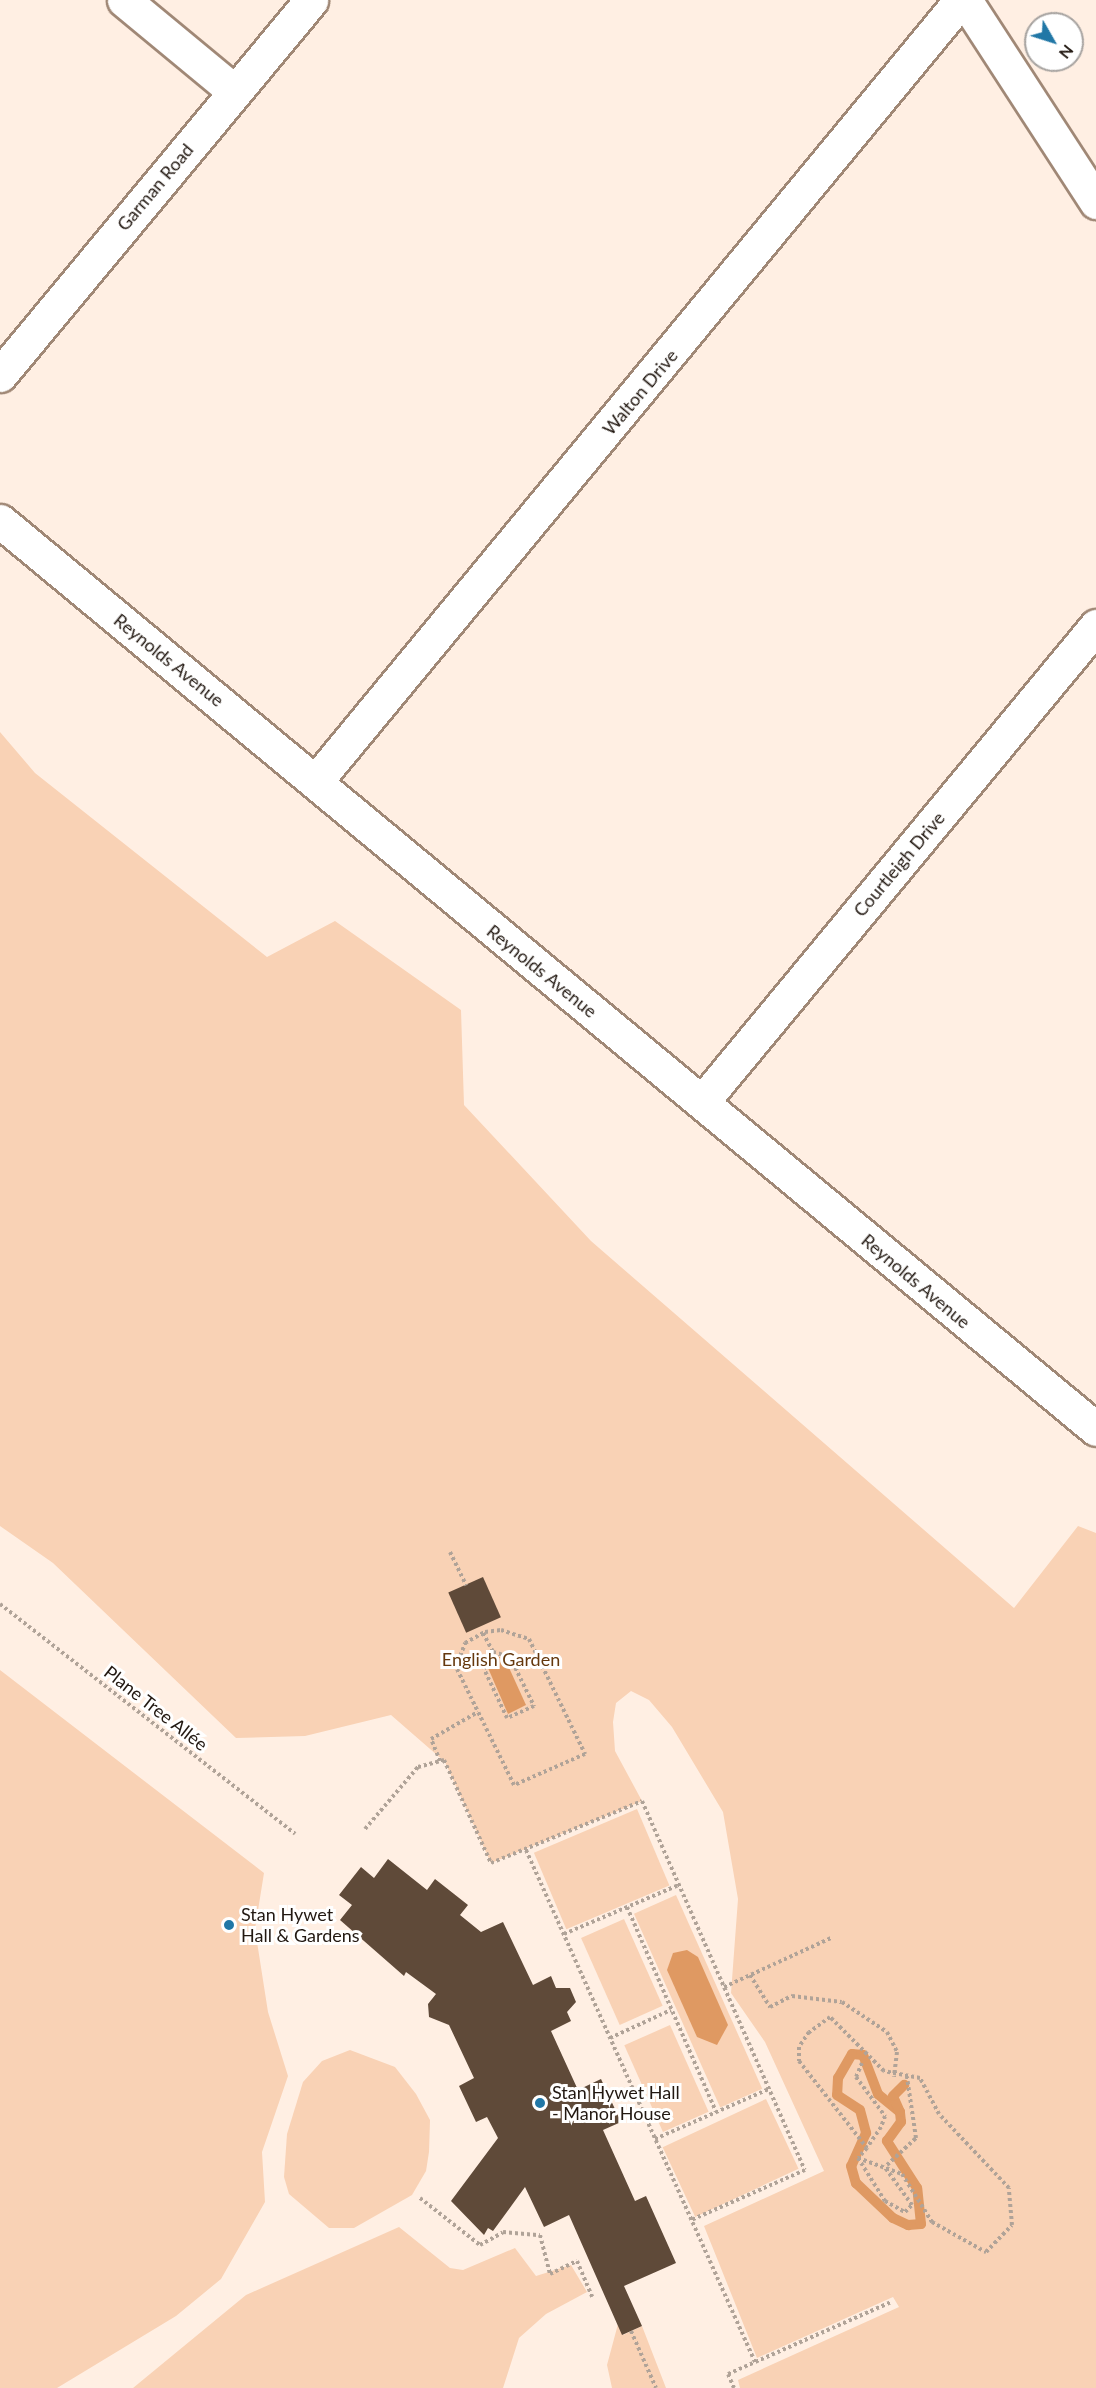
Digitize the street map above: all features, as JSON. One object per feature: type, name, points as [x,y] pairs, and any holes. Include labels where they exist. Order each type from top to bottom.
[{"type":"street","points":[[124,0],[234,91]]},
{"type":"street","name":"Garman Road","points":[[0,375],[311,0]]},
{"type":"street","points":[[963,0],[1096,202]]},
{"type":"street","name":"Walton Drive","points":[[316,781],[963,0]]},
{"type":"street","name":"Reynolds Avenue","points":[[0,521],[702,1102],[1092,1419]]},
{"type":"street","name":"Courtleigh Drive","points":[[702,1102],[1096,626]]},
{"type":"path","points":[[450,1552],[466,1584]]},
{"type":"path","name":"Plane Tree Allée","points":[[0,1604],[295,1834]]},
{"type":"path","points":[[513,1631],[529,1639],[585,1754],[514,1785],[478,1712],[456,1667],[465,1644],[483,1633],[513,1631]]},
{"type":"path","points":[[483,1633],[493,1652],[510,1657],[534,1706],[507,1718],[484,1669],[493,1652]]},
{"type":"path","points":[[478,1712],[431,1739],[492,1863],[642,1801],[805,2170],[692,2220]]},
{"type":"path","points":[[365,1829],[418,1767],[440,1761]]},
{"type":"path","points":[[526,1850],[755,2362]]},
{"type":"path","points":[[564,1934],[679,1885]]},
{"type":"path","points":[[627,1907],[716,2112]]},
{"type":"path","points":[[724,1987],[831,1938]]},
{"type":"path","points":[[750,1975],[770,2007],[792,1995],[834,2001],[887,2032],[897,2052],[894,2077]]},
{"type":"path","points":[[610,2038],[671,2010]]},
{"type":"path","points":[[858,2158],[888,2164],[902,2174],[920,2197],[932,2222],[986,2252],[1012,2225],[1009,2188],[939,2114],[920,2078],[894,2077],[830,2017],[799,2047],[799,2061],[865,2147]]},
{"type":"path","points":[[858,2158],[885,2115],[856,2077],[862,2063]]},
{"type":"path","points":[[888,2164],[916,2138],[907,2077]]},
{"type":"path","points":[[655,2139],[769,2089]]},
{"type":"path","points":[[858,2158],[885,2201],[905,2212],[912,2205],[881,2163]]},
{"type":"path","points":[[420,2198],[480,2245],[503,2232],[540,2235],[550,2274],[577,2261],[592,2297]]},
{"type":"path","points":[[734,2388],[728,2374],[891,2302]]},
{"type":"path","points":[[630,2331],[656,2388]]},
{"type":"green space","name":"English Garden","points":[[0,732],[35,773],[267,957],[335,921],[461,1010],[464,1105],[591,1241],[1014,1608],[1078,1526],[1096,1533],[1096,2388],[740,2388],[738,2380],[899,2307],[893,2297],[757,2358],[704,2226],[824,2171],[765,2042],[731,1993],[738,1899],[723,1812],[672,1727],[649,1700],[631,1691],[616,1703],[613,1722],[615,1751],[642,1801],[491,1863],[445,1762],[391,1715],[305,1736],[236,1738],[53,1563],[0,1526]]},
{"type":"green space","points":[[0,1670],[264,1873],[255,1929],[268,2012],[288,2076],[262,2152],[265,2202],[221,2279],[176,2316],[57,2388],[0,2388]]},
{"type":"green space","points":[[637,1809],[669,1885],[566,1929],[534,1853]]},
{"type":"green space","points":[[676,1895],[762,2089],[720,2107],[634,1914]]},
{"type":"green space","points":[[624,1919],[663,2006],[620,2025],[581,1938]]},
{"type":"green space","points":[[670,2025],[709,2112],[663,2132],[624,2045]]},
{"type":"green space","points":[[350,2050],[395,2067],[416,2094],[430,2120],[429,2152],[426,2171],[412,2195],[354,2228],[329,2228],[289,2194],[284,2177],[287,2134],[303,2082],[322,2061]]},
{"type":"green space","points":[[766,2099],[799,2169],[695,2217],[663,2147]]},
{"type":"green space","points":[[399,2227],[450,2268],[463,2270],[515,2248],[536,2276],[571,2265],[587,2292],[546,2314],[519,2338],[503,2388],[133,2388],[246,2295]]},
{"type":"green space","points":[[618,2324],[623,2335],[642,2326],[666,2388],[612,2388],[607,2365]]},
{"type":"shaded area","points":[[497,1656],[505,1659],[526,1705],[508,1714],[488,1668]]},
{"type":"shaded area","points":[[687,1950],[698,1957],[728,2025],[717,2045],[697,2037],[667,1970],[673,1953]]},
{"type":"building","points":[[483,1577],[501,1617],[466,1633],[448,1592]]},
{"type":"building","name":"Stan Hywet Hall - Manor House","points":[[388,1859],[427,1890],[435,1879],[468,1905],[460,1915],[481,1932],[503,1922],[533,1985],[551,1976],[556,1988],[570,1988],[576,2002],[567,2012],[571,2021],[551,2031],[578,2090],[601,2079],[621,2122],[603,2130],[635,2201],[646,2196],[676,2263],[624,2286],[642,2326],[622,2335],[569,2215],[544,2227],[525,2187],[493,2231],[488,2228],[484,2235],[451,2201],[498,2138],[487,2117],[476,2122],[459,2086],[474,2078],[449,2025],[429,2017],[428,2004],[436,1994],[406,1972],[404,1976],[340,1920],[352,1905],[339,1895],[361,1867],[374,1878]]},
{"type":"waterway","points":[[900,2112],[878,2094],[863,2055],[852,2054],[838,2078],[837,2095],[860,2110],[866,2133],[851,2166],[856,2183],[893,2218],[908,2225],[921,2224],[917,2188],[887,2141],[901,2122],[900,2112],[893,2096],[904,2085]]},
{"type":"place","name":"Stan Hywet Hall & Gardens","points":[[229,1925]]},
{"type":"place","name":"Stan Hywet Hall - Manor House","points":[[540,2103]]}]
